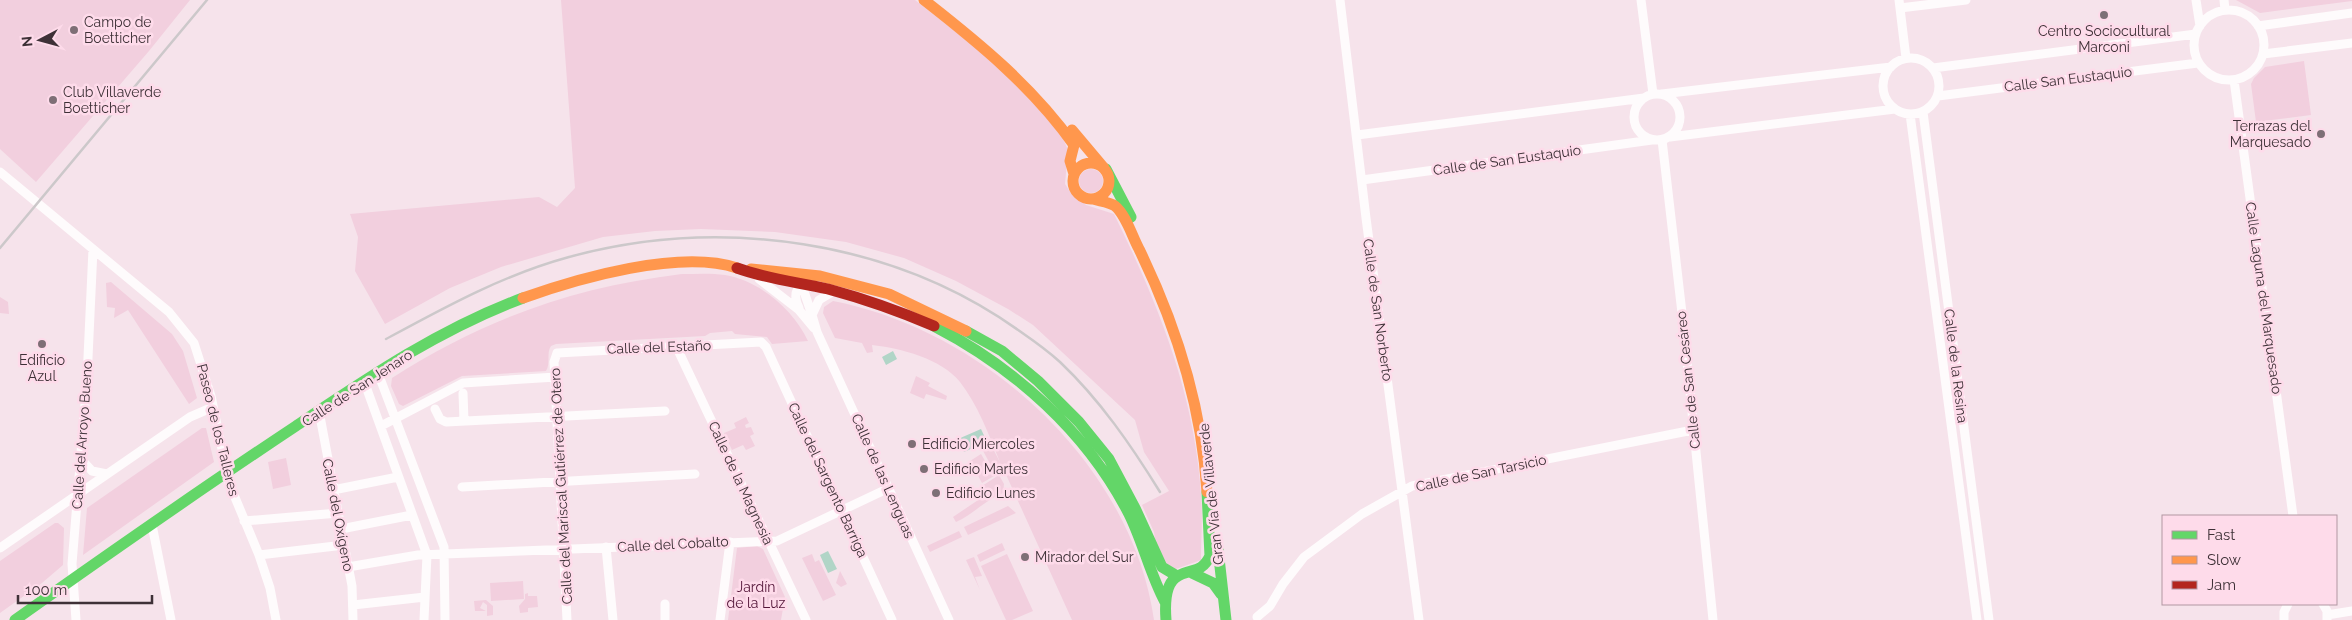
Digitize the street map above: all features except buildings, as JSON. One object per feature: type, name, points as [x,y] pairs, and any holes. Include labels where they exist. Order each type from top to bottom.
[{"type":"street","points":[[924,0],[987,51],[1039,103],[1074,145],[1070,161],[1074,174],[1075,190],[1087,199],[1093,199],[1103,194],[1109,186],[1105,168],[1098,164],[1088,162],[1080,166],[1074,174]]},
{"type":"street","name":"Gran Vía de Villaverde","points":[[935,0],[971,28],[1026,80],[1105,168],[1145,244],[1180,328],[1194,374],[1205,426],[1212,476],[1226,620]]},
{"type":"street","name":"Calle de San Norberto","points":[[1340,0],[1419,620]]},
{"type":"street","points":[[1641,0],[1653,95]]},
{"type":"street","points":[[1906,58],[1900,4],[1966,0]]},
{"type":"street","points":[[2196,0],[2198,30],[2194,48],[2198,63],[2213,77],[2234,80],[2246,76],[2255,69],[2263,54],[2263,37],[2258,26],[2249,16],[2238,11],[2226,10],[2215,13],[2198,30]]},
{"type":"street","points":[[2224,0],[2226,10]]},
{"type":"street","points":[[2258,26],[2352,13]]},
{"type":"street","name":"Calle San Eustaquio","points":[[1933,68],[2198,30]]},
{"type":"street","points":[[2263,54],[2352,43]]},
{"type":"street","points":[[1906,58],[1916,58],[1925,61],[1938,76],[1938,96],[1932,105],[1923,112],[1910,114],[1895,109],[1887,100],[1884,88],[1886,74],[1891,67],[1906,58]]},
{"type":"street","name":"Calle San Eustaquio","points":[[1938,96],[2198,63]]},
{"type":"street","points":[[1357,136],[1653,95],[1891,67]]},
{"type":"street","name":"Calle Laguna del Marquesado","points":[[2234,80],[2293,515]]},
{"type":"street","points":[[1653,95],[1670,98],[1677,104],[1680,113],[1680,122],[1676,130],[1661,139],[1644,136],[1634,122],[1634,112],[1638,104],[1653,95]]},
{"type":"street","name":"Calle de San Eustaquio","points":[[1362,180],[1895,109]]},
{"type":"street","name":"Calle de la Resina","points":[[1923,112],[1989,620]]},
{"type":"street","name":"Calle de la Resina","points":[[1910,114],[1977,620]]},
{"type":"street","name":"Calle de San Cesáreo","points":[[1661,139],[1682,313],[1713,620]]},
{"type":"street","name":"Paseo de los Talleres","points":[[0,172],[169,312],[194,343],[213,407],[231,490],[259,555],[270,588],[276,620]]},
{"type":"street","name":"Gran Vía de Villaverde","points":[[1093,199],[1114,206],[1135,238],[1174,329],[1188,375],[1201,442],[1211,549],[1207,564],[1192,573],[1177,576]]},
{"type":"street","name":"Calle del Arroyo Bueno","points":[[76,620],[72,564],[87,379],[92,249]]},
{"type":"street","name":"Calle de San Jenaro","points":[[15,620],[226,472],[364,381],[447,332],[515,302],[552,289],[603,276],[682,263],[707,262],[729,264],[768,279],[820,276],[889,294],[946,320],[1002,351],[1038,381],[1079,422],[1109,460],[1132,510],[1162,567],[1177,576]]},
{"type":"street","name":"Calle de las Lenguas","points":[[743,269],[775,290],[799,310],[817,332]]},
{"type":"street","points":[[799,278],[795,296],[799,310]]},
{"type":"street","name":"Calle de San Jenaro","points":[[799,278],[902,312],[956,337],[993,361],[1031,391],[1070,430],[1132,510],[1152,566],[1158,590],[1165,602]]},
{"type":"street","name":"Calle de las Lenguas","points":[[799,278],[817,332],[948,620]]},
{"type":"street","points":[[812,315],[819,300],[834,291]]},
{"type":"street","name":"Calle del Estaño","points":[[557,353],[761,342]]},
{"type":"street","name":"Calle del Sargento Barriga","points":[[761,342],[766,347],[892,620]]},
{"type":"street","name":"Calle de la Magnesia","points":[[676,346],[806,620]]},
{"type":"street","name":"Calle del Mariscal Gutiérrez de Otero","points":[[557,353],[554,358],[567,620]]},
{"type":"street","points":[[378,373],[444,547],[445,620]]},
{"type":"street","points":[[381,426],[463,384],[556,377]]},
{"type":"street","points":[[364,381],[427,555],[424,620]]},
{"type":"street","points":[[463,393],[464,421]]},
{"type":"street","points":[[0,548],[190,417],[213,407]]},
{"type":"street","points":[[435,409],[443,421],[665,411]]},
{"type":"street","name":"Calle del Oxígeno","points":[[320,411],[348,567],[353,620]]},
{"type":"street","name":"Calle de San Tarsicio","points":[[1257,617],[1270,606],[1283,584],[1304,557],[1362,514],[1412,486],[1693,430]]},
{"type":"street","points":[[81,459],[92,471],[107,474]]},
{"type":"street","points":[[462,487],[694,474]]},
{"type":"street","points":[[334,490],[398,478]]},
{"type":"street","name":"Calle del Cobalto","points":[[348,567],[418,555],[777,541],[889,488]]},
{"type":"street","points":[[244,521],[338,513]]},
{"type":"street","points":[[341,529],[412,515]]},
{"type":"street","points":[[152,525],[171,620]]},
{"type":"street","points":[[720,620],[730,542]]},
{"type":"street","points":[[259,555],[344,545]]},
{"type":"street","points":[[606,547],[613,620]]},
{"type":"street","name":"Gran Vía de Villaverde","points":[[1192,573],[1214,583],[1223,598]]},
{"type":"street","points":[[1166,620],[1165,602],[1168,587],[1177,576]]},
{"type":"street","points":[[353,605],[425,597]]},
{"type":"street","points":[[665,604],[665,620]]},
{"type":"street","points":[[2284,620],[2284,612],[2288,605]]},
{"type":"street","points":[[2323,605],[2327,617],[2352,611]]},
{"type":"green space","name":"Club Villaverde Boetticher","points":[[0,0],[190,0],[149,51],[36,182],[0,149]]},
{"type":"green space","points":[[561,0],[915,0],[975,47],[1019,85],[1061,134],[1068,150],[1065,184],[1071,193],[1086,205],[1114,214],[1159,316],[1172,350],[1191,421],[1202,503],[1201,560],[1176,569],[1158,559],[1154,532],[1142,505],[1169,491],[1144,452],[1135,420],[1033,325],[956,281],[904,258],[846,242],[775,232],[701,229],[655,231],[603,237],[501,267],[450,288],[385,324],[355,271],[358,237],[350,214],[539,197],[557,207],[575,188]]},
{"type":"green space","points":[[2236,0],[2352,0],[2352,1],[2260,13]]},
{"type":"green space","points":[[2304,61],[2311,115],[2256,122],[2251,84],[2254,78],[2265,67]]},
{"type":"green space","points":[[1091,169],[1100,172],[1103,181],[1100,190],[1091,193],[1082,190],[1079,181],[1082,172]]},
{"type":"green space","points":[[682,274],[725,275],[751,283],[774,298],[794,318],[808,341],[772,344],[767,337],[735,334],[732,331],[710,333],[705,336],[556,344],[551,346],[546,371],[462,376],[403,406],[399,404],[391,386],[392,378],[426,357],[496,323],[531,309],[604,287]]},
{"type":"green space","points":[[111,282],[172,334],[183,351],[197,398],[189,404],[128,310],[114,318],[115,308],[107,307],[106,283]]},
{"type":"green space","points":[[0,297],[8,302],[9,314],[0,313]]},
{"type":"green space","points":[[833,301],[889,317],[944,341],[995,374],[1042,413],[1083,458],[1116,508],[1140,563],[1154,620],[1072,620],[1003,468],[995,473],[982,449],[991,445],[1000,462],[978,410],[960,382],[943,367],[920,356],[872,345],[873,352],[867,353],[862,343],[835,338],[823,313],[824,307]]},
{"type":"green space","points":[[916,376],[930,383],[928,386],[947,396],[946,400],[926,394],[924,399],[910,393]]},
{"type":"green space","points":[[746,417],[749,423],[745,425],[746,428],[751,427],[754,434],[750,436],[755,446],[746,450],[743,445],[732,450],[724,433],[736,428],[734,423]]},
{"type":"green space","points":[[202,428],[206,428],[214,462],[83,555],[87,508]]},
{"type":"green space","points":[[981,454],[994,476],[982,483],[970,461]]},
{"type":"green space","points":[[286,458],[291,485],[273,489],[268,462]]},
{"type":"green space","points":[[999,475],[1004,484],[1003,493],[956,522],[953,517],[987,494],[982,486]]},
{"type":"green space","points":[[1008,506],[1016,513],[968,535],[964,527]]},
{"type":"green space","points":[[55,523],[64,528],[63,565],[42,583],[0,613],[0,561]]},
{"type":"green space","points":[[959,531],[962,537],[930,552],[927,546]]},
{"type":"green space","points":[[1002,543],[1005,550],[980,562],[977,555]]},
{"type":"green space","name":"Jardín de la Luz","points":[[757,546],[763,549],[785,597],[781,620],[728,620],[737,548]]},
{"type":"green space","points":[[812,554],[815,562],[819,560],[836,595],[823,601],[802,558]]},
{"type":"green space","points":[[1007,554],[1033,611],[1012,620],[1006,620],[981,566]]},
{"type":"green space","points":[[974,557],[982,576],[975,577],[980,590],[966,560]]},
{"type":"green space","points":[[840,571],[847,584],[841,587],[836,583]]},
{"type":"green space","points":[[523,581],[524,599],[491,601],[490,583]]},
{"type":"green space","points":[[528,593],[528,596],[537,596],[538,607],[528,608],[528,612],[520,613],[519,606],[525,599],[525,594]]},
{"type":"green space","points":[[486,600],[493,606],[493,615],[487,616],[487,605],[483,602],[480,608],[486,611],[475,611],[474,601]]},
{"type":"shaded area","points":[[893,351],[897,359],[886,365],[882,357]]},
{"type":"shaded area","points":[[981,429],[987,442],[964,452],[958,439]]},
{"type":"shaded area","points":[[828,551],[837,569],[828,573],[820,555]]},
{"type":"railway","points":[[0,248],[207,0]]},
{"type":"railway","points":[[386,339],[498,282],[569,257],[626,245],[685,238],[744,238],[803,244],[861,257],[917,275],[971,300],[1021,332],[1055,358],[1102,407],[1138,457],[1160,492]]},
{"type":"traffic: fast","points":[[1106,169],[1131,217]]},
{"type":"traffic: fast","points":[[15,620],[225,474],[378,372],[463,324],[523,298]]},
{"type":"traffic: fast","points":[[934,326],[964,343],[1020,382],[1046,405],[1092,456],[1112,484],[1129,514],[1165,602]]},
{"type":"traffic: fast","points":[[966,331],[1002,351],[1038,381],[1079,422],[1109,459],[1135,508],[1162,567],[1177,576]]},
{"type":"traffic: fast","points":[[1166,620],[1166,596],[1173,579],[1200,568],[1207,562],[1210,556],[1207,492]]},
{"type":"traffic: fast","points":[[1217,540],[1226,620]]},
{"type":"traffic: fast","points":[[1192,573],[1213,583],[1221,594]]},
{"type":"traffic: slow","points":[[924,0],[985,49],[1041,104],[1074,145],[1070,161],[1074,174]]},
{"type":"traffic: slow","points":[[1072,130],[1104,168]]},
{"type":"traffic: slow","points":[[1091,163],[1098,164],[1104,168],[1108,174],[1109,181],[1108,188],[1104,194],[1098,198],[1091,199],[1084,198],[1078,194],[1074,188],[1073,181],[1074,174],[1078,168],[1084,164],[1091,163]]},
{"type":"traffic: slow","points":[[1093,199],[1113,205],[1119,210],[1165,307],[1193,398],[1204,460],[1207,492]]},
{"type":"traffic: slow","points":[[523,298],[572,282],[630,268],[687,262],[714,263],[737,268]]},
{"type":"traffic: slow","points":[[751,269],[820,276],[889,294],[966,331]]},
{"type":"traffic: jam","points":[[737,268],[771,278],[842,293],[908,315],[934,326]]},
{"type":"place","name":"Centro Sociocultural Marconi","points":[[2104,15]]},
{"type":"place","name":"Campo de Boetticher","points":[[74,30]]},
{"type":"place","name":"Club Villaverde Boetticher","points":[[53,100]]},
{"type":"place","name":"Terrazas del Marquesado","points":[[2321,134]]},
{"type":"place","name":"Edificio Azul","points":[[42,344]]},
{"type":"place","name":"Edificio Miercoles","points":[[912,444]]},
{"type":"place","name":"Edificio Martes","points":[[924,469]]},
{"type":"place","name":"Edificio Lunes","points":[[936,493]]},
{"type":"place","name":"Mirador del Sur","points":[[1025,557]]}]
